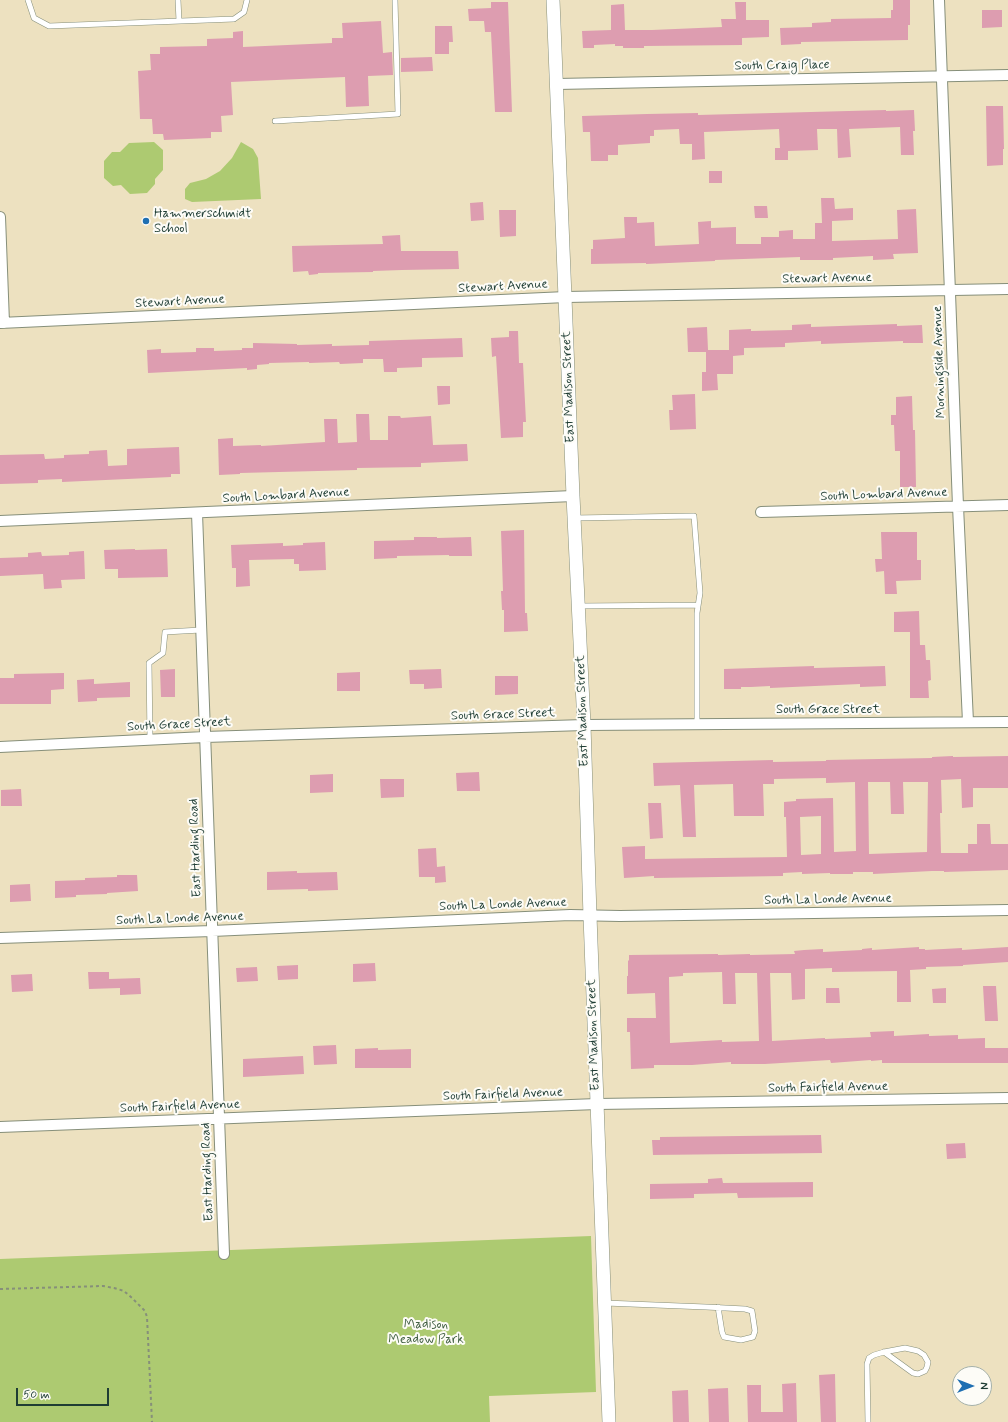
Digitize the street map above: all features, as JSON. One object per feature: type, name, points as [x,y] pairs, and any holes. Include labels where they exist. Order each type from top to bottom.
[{"type":"street","name":"East Madison Street","points":[[553,0],[573,496],[584,725],[609,1422]]},
{"type":"street","name":"Morningside Avenue","points":[[939,0],[958,506],[968,722]]},
{"type":"street","name":"South Craig Place","points":[[556,84],[1008,74]]},
{"type":"street","points":[[0,217],[2,323]]},
{"type":"street","name":"Stewart Avenue","points":[[2,323],[566,297],[1008,289]]},
{"type":"street","name":"South Lombard Avenue","points":[[0,521],[197,514],[573,496]]},
{"type":"street","name":"South Lombard Avenue","points":[[761,512],[1008,505]]},
{"type":"street","name":"East Harding Road","points":[[197,514],[224,1254]]},
{"type":"street","name":"South Grace Street","points":[[0,747],[205,736],[584,725],[1008,722]]},
{"type":"street","name":"South La Londe Avenue","points":[[0,938],[212,931],[570,915],[590,916],[1008,910]]},
{"type":"street","name":"South Fairfield Avenue","points":[[0,1127],[597,1104],[1008,1098]]},
{"type":"lane","points":[[28,0],[34,18],[49,26],[234,19],[244,12],[247,0]]},
{"type":"lane","points":[[178,0],[179,21]]},
{"type":"lane","points":[[275,120],[398,114],[395,0]]},
{"type":"lane","points":[[574,518],[694,516],[700,593],[697,613],[697,724]]},
{"type":"lane","points":[[579,606],[698,605]]},
{"type":"lane","points":[[150,739],[149,663],[163,653],[165,632],[201,630]]},
{"type":"lane","points":[[604,1303],[718,1307],[752,1310],[755,1331],[753,1337],[741,1340],[724,1337],[718,1307]]},
{"type":"lane","points":[[868,1422],[867,1364],[869,1358],[884,1352],[905,1348],[918,1350],[928,1362],[927,1367],[925,1371],[918,1374],[913,1373],[884,1352]]},
{"type":"path","points":[[0,1289],[103,1286],[124,1291],[132,1298],[145,1311],[147,1318],[152,1422]]},
{"type":"green space","points":[[154,142],[163,150],[163,170],[155,179],[155,184],[147,193],[130,194],[121,185],[113,186],[104,178],[104,161],[112,152],[120,152],[129,143]]},
{"type":"green space","points":[[241,142],[253,149],[258,158],[261,199],[192,202],[185,199],[185,189],[190,183],[206,179],[220,171],[232,158]]},
{"type":"green space","name":"Madison Meadow Park","points":[[591,1236],[596,1392],[489,1396],[490,1422],[0,1422],[0,1259]]},
{"type":"building","points":[[893,0],[910,0],[910,25],[908,25],[908,40],[801,42],[801,44],[781,45],[780,28],[812,27],[812,23],[831,22],[831,19],[891,18]]},
{"type":"building","points":[[491,2],[508,2],[512,112],[495,112],[491,32],[485,32],[484,21],[469,21],[468,9],[491,8]]},
{"type":"building","points":[[735,2],[746,2],[746,20],[769,20],[769,37],[742,38],[742,45],[644,46],[644,48],[623,48],[623,46],[615,46],[615,44],[594,45],[594,48],[583,48],[582,31],[611,30],[611,5],[624,4],[625,30],[652,30],[722,27],[721,19],[736,19]]},
{"type":"building","points":[[982,10],[1002,10],[1002,27],[982,28]]},
{"type":"building","points":[[381,21],[383,53],[392,52],[393,75],[368,76],[369,106],[346,107],[345,77],[231,82],[233,115],[221,116],[222,132],[211,132],[211,138],[164,140],[163,134],[153,134],[152,119],[140,119],[138,71],[151,70],[150,54],[160,54],[160,47],[207,46],[207,39],[233,38],[233,32],[243,31],[243,47],[332,43],[332,38],[343,38],[342,23]]},
{"type":"building","points":[[435,26],[452,26],[453,42],[449,42],[449,54],[435,54]]},
{"type":"building","points":[[432,57],[433,71],[401,72],[401,58]]},
{"type":"building","points":[[986,106],[1003,106],[1003,165],[987,166]]},
{"type":"building","points":[[914,110],[914,155],[901,155],[900,127],[849,129],[851,157],[838,158],[837,129],[817,129],[818,150],[788,151],[788,160],[775,160],[775,148],[780,148],[779,129],[704,132],[705,159],[692,160],[692,144],[680,144],[679,129],[654,130],[654,136],[650,136],[650,143],[618,145],[618,155],[608,155],[608,161],[591,161],[590,132],[583,132],[582,116],[698,113],[698,115]]},
{"type":"building","points":[[709,171],[722,171],[722,183],[709,183]]},
{"type":"building","points":[[821,198],[834,198],[835,209],[853,208],[853,220],[832,221],[832,241],[898,239],[897,210],[916,209],[918,253],[893,254],[894,259],[873,260],[873,256],[833,258],[833,260],[800,260],[800,257],[646,264],[591,264],[591,249],[593,249],[593,240],[625,238],[624,217],[637,217],[637,223],[654,222],[655,246],[699,244],[698,222],[711,221],[711,228],[736,227],[736,244],[761,244],[761,237],[779,237],[779,231],[793,230],[793,239],[815,239],[815,223],[822,223]]},
{"type":"building","points":[[483,202],[484,220],[471,221],[470,203]]},
{"type":"building","points":[[754,206],[767,206],[768,218],[755,218]]},
{"type":"building","points":[[499,210],[516,210],[516,236],[500,237]]},
{"type":"building","points":[[400,235],[401,251],[458,251],[459,269],[318,273],[309,275],[308,271],[293,272],[292,246],[383,244],[382,236]]},
{"type":"building","points":[[811,324],[811,327],[897,324],[897,326],[922,325],[923,343],[903,343],[903,341],[821,344],[821,341],[785,343],[785,347],[744,348],[744,355],[733,356],[733,374],[717,374],[718,390],[702,391],[702,372],[706,372],[706,352],[688,352],[687,328],[707,327],[708,350],[729,350],[729,330],[792,330],[792,325]]},
{"type":"building","points":[[509,331],[518,331],[519,363],[523,363],[526,422],[523,422],[523,437],[501,438],[496,356],[492,357],[491,338],[509,337]]},
{"type":"building","points":[[462,338],[463,357],[422,358],[422,367],[397,368],[397,372],[384,372],[383,359],[363,359],[363,363],[269,363],[257,365],[257,369],[247,370],[247,368],[148,373],[147,350],[161,349],[161,353],[196,352],[196,348],[214,348],[214,351],[242,350],[242,348],[253,348],[253,343],[297,345],[332,344],[332,346],[369,345],[369,341]]},
{"type":"building","points":[[437,386],[450,386],[450,404],[438,405]]},
{"type":"building","points":[[695,394],[696,429],[670,430],[669,410],[673,410],[672,395]]},
{"type":"building","points":[[912,396],[913,430],[915,430],[916,487],[900,487],[900,451],[895,451],[894,425],[891,425],[891,415],[896,415],[896,397]]},
{"type":"building","points":[[356,414],[369,414],[370,440],[388,440],[388,416],[400,416],[401,418],[431,416],[433,445],[467,444],[468,461],[421,463],[421,467],[357,468],[357,470],[240,473],[219,475],[218,439],[233,438],[233,446],[261,446],[325,442],[324,419],[337,419],[338,443],[357,442]]},
{"type":"building","points":[[179,447],[180,474],[171,474],[171,477],[62,482],[62,479],[38,480],[38,483],[0,484],[0,455],[44,454],[45,459],[64,458],[64,455],[89,454],[89,451],[107,450],[108,466],[127,465],[127,449]]},
{"type":"building","points":[[524,530],[525,613],[527,613],[528,631],[504,632],[504,610],[502,610],[501,591],[503,591],[501,531]]},
{"type":"building","points":[[881,532],[917,532],[917,560],[921,560],[921,580],[896,581],[897,594],[885,594],[884,571],[876,572],[875,559],[882,559]]},
{"type":"building","points":[[414,537],[471,537],[472,556],[397,556],[397,558],[374,559],[374,541],[414,540]]},
{"type":"building","points":[[325,542],[326,570],[299,571],[299,564],[294,564],[294,559],[249,560],[250,586],[236,587],[236,568],[232,568],[231,545],[283,543],[283,546]]},
{"type":"building","points":[[167,549],[168,577],[118,578],[118,569],[105,569],[104,550]]},
{"type":"building","points":[[84,551],[85,579],[61,580],[62,588],[44,589],[43,574],[0,576],[0,558],[28,557],[28,553],[41,552],[42,556],[69,555],[69,552]]},
{"type":"building","points":[[919,611],[920,645],[925,645],[926,660],[930,660],[931,680],[928,681],[929,698],[910,698],[910,632],[894,632],[894,612]]},
{"type":"building","points":[[814,666],[814,668],[885,666],[886,686],[860,687],[860,684],[770,688],[770,686],[741,687],[741,689],[724,689],[724,669]]},
{"type":"building","points":[[175,669],[175,697],[161,697],[160,670]]},
{"type":"building","points":[[441,669],[442,688],[424,689],[424,684],[410,684],[409,670]]},
{"type":"building","points":[[360,672],[360,691],[337,691],[337,673]]},
{"type":"building","points":[[64,673],[64,689],[51,690],[51,704],[0,704],[0,678],[14,678],[14,674]]},
{"type":"building","points":[[495,676],[518,676],[518,694],[495,695]]},
{"type":"building","points":[[94,679],[94,684],[130,682],[130,697],[97,698],[97,701],[78,702],[77,680]]},
{"type":"building","points":[[1008,756],[1008,788],[973,788],[973,807],[962,808],[961,779],[941,780],[942,813],[940,813],[941,853],[968,853],[968,844],[977,844],[977,824],[990,824],[991,844],[1008,844],[1008,870],[932,871],[873,874],[873,872],[853,872],[853,874],[802,874],[802,872],[783,873],[783,876],[654,878],[654,876],[624,878],[622,847],[645,846],[645,859],[787,857],[784,802],[796,801],[796,799],[833,798],[834,852],[856,851],[855,782],[826,783],[826,778],[774,779],[774,784],[763,784],[764,816],[734,816],[733,784],[694,785],[696,837],[683,837],[680,785],[654,786],[653,763],[773,760],[773,762],[826,761]],"holes":[[[868,782],[890,782],[891,814],[904,814],[903,782],[928,782],[927,852],[869,854]],[[821,816],[821,854],[801,855],[800,817]]]},
{"type":"building","points":[[479,772],[480,791],[457,791],[456,773]]},
{"type":"building","points":[[333,774],[333,792],[310,793],[310,775]]},
{"type":"building","points":[[380,779],[404,779],[404,797],[381,798]]},
{"type":"building","points":[[21,789],[22,806],[1,806],[1,790]]},
{"type":"building","points":[[648,803],[661,803],[663,838],[650,839]]},
{"type":"building","points":[[436,848],[437,867],[445,866],[446,882],[435,883],[435,877],[419,877],[418,849]]},
{"type":"building","points":[[297,871],[297,873],[337,872],[338,890],[267,890],[267,872]]},
{"type":"building","points":[[117,875],[137,875],[138,891],[76,895],[76,897],[55,898],[55,881],[117,877]]},
{"type":"building","points":[[30,884],[31,901],[10,902],[10,885]]},
{"type":"building","points":[[919,947],[919,949],[925,950],[962,948],[962,950],[1008,947],[1008,962],[963,966],[926,967],[926,969],[910,970],[911,1002],[897,1002],[897,971],[832,972],[832,968],[805,969],[805,999],[792,1000],[791,973],[770,973],[772,1041],[871,1037],[870,1032],[894,1031],[894,1036],[929,1034],[929,1036],[958,1035],[958,1039],[985,1038],[985,1048],[1008,1048],[1008,1063],[882,1063],[882,1060],[871,1060],[831,1063],[830,1060],[765,1064],[731,1064],[731,1062],[692,1065],[654,1065],[654,1068],[631,1069],[630,1032],[627,1032],[627,1018],[656,1018],[655,993],[627,994],[629,955],[750,955],[795,954],[794,951],[823,949],[823,952],[872,948],[872,950]],"holes":[[[722,972],[723,1004],[736,1004],[735,973],[757,973],[759,1041],[722,1042],[722,1040],[670,1043],[669,977],[683,976],[683,973]]]},
{"type":"building","points":[[375,963],[376,981],[353,982],[353,964]]},
{"type":"building","points":[[298,965],[298,979],[278,980],[277,966]]},
{"type":"building","points":[[257,967],[258,981],[237,982],[236,968]]},
{"type":"building","points":[[88,972],[109,972],[109,979],[140,978],[141,994],[120,995],[120,988],[89,989]]},
{"type":"building","points":[[32,974],[33,991],[12,992],[11,975]]},
{"type":"building","points":[[983,986],[996,986],[998,1021],[985,1021]]},
{"type":"building","points":[[826,988],[839,988],[840,1003],[826,1003]]},
{"type":"building","points":[[946,988],[946,1003],[933,1003],[932,989]]},
{"type":"building","points":[[336,1045],[337,1064],[314,1065],[313,1046]]},
{"type":"building","points":[[378,1048],[378,1050],[411,1049],[411,1068],[355,1068],[355,1049]]},
{"type":"building","points":[[303,1056],[304,1074],[243,1077],[243,1059]]},
{"type":"building","points":[[821,1135],[822,1153],[653,1155],[652,1140],[660,1140],[660,1137]]},
{"type":"building","points":[[965,1143],[966,1158],[947,1159],[946,1144]]},
{"type":"building","points":[[722,1178],[723,1183],[813,1182],[813,1197],[738,1198],[737,1193],[694,1194],[694,1198],[650,1199],[650,1184],[708,1183],[708,1179]]},
{"type":"building","points":[[835,1374],[836,1422],[821,1422],[819,1375]]},
{"type":"building","points":[[796,1383],[797,1422],[748,1422],[747,1385],[761,1385],[761,1412],[783,1412],[782,1384]]},
{"type":"building","points":[[728,1388],[729,1422],[709,1422],[708,1389]]},
{"type":"building","points":[[688,1390],[689,1422],[673,1422],[672,1391]]},
{"type":"place","name":"Hammerschmidt School","points":[[146,221]]}]
